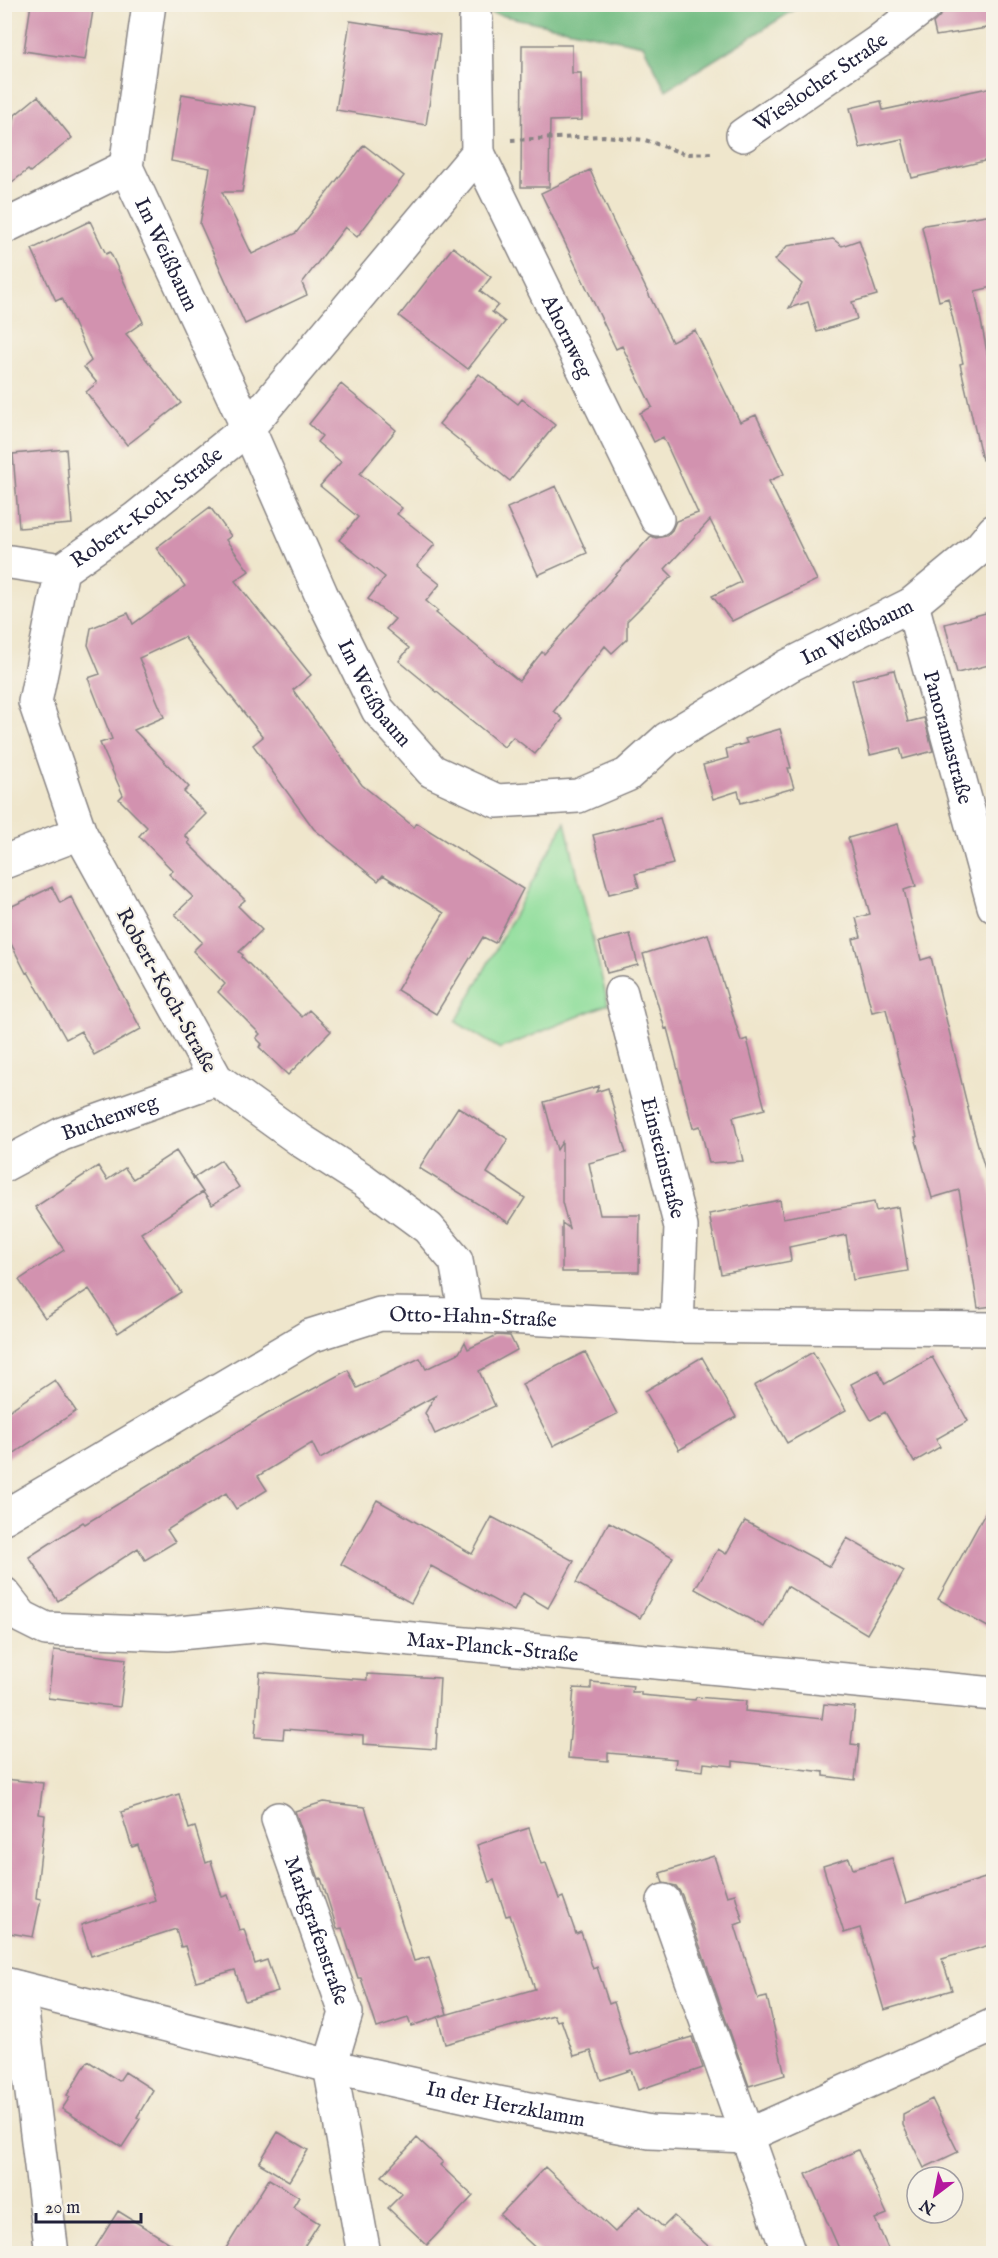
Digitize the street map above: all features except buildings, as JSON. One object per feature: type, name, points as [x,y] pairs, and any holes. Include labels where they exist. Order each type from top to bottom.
[{"type":"street","points":[[4,227],[126,167],[149,4]]},
{"type":"street","name":"Wieslocher Straße","points":[[743,135],[878,42],[927,4]]},
{"type":"street","points":[[476,20],[478,147]]},
{"type":"street","name":"Robert-Koch-Straße","points":[[466,1315],[456,1261],[428,1228],[363,1180],[302,1141],[216,1079],[80,833],[35,702],[62,570],[135,519],[248,428],[478,147]]},
{"type":"street","name":"Ahornweg","points":[[478,147],[657,519]]},
{"type":"street","name":"Im Weißbaum","points":[[126,167],[248,428],[321,594],[378,710],[432,771],[497,801],[578,796],[627,775],[667,739],[768,678],[912,604],[980,548],[993,531]]},
{"type":"street","points":[[4,561],[62,570]]},
{"type":"street","name":"Panoramastraße","points":[[912,604],[993,906]]},
{"type":"street","points":[[4,862],[80,833]]},
{"type":"street","name":"Einsteinstraße","points":[[621,993],[681,1227],[677,1326]]},
{"type":"street","name":"Buchenweg","points":[[4,1165],[62,1134],[216,1079]]},
{"type":"street","name":"Otto-Hahn-Straße","points":[[4,1517],[309,1336],[380,1314],[466,1315],[677,1326],[993,1329]]},
{"type":"street","name":"Max-Planck-Straße","points":[[4,1594],[22,1617],[46,1629],[168,1634],[264,1625],[993,1694]]},
{"type":"street","name":"Markgrafenstraße","points":[[278,1819],[346,2013],[330,2066],[364,2253]]},
{"type":"street","points":[[664,1901],[746,2136],[778,2247]]},
{"type":"street","points":[[12,1986],[52,2253]]},
{"type":"street","name":"In der Herzklamm","points":[[12,1986],[330,2066],[498,2103],[650,2132],[746,2136],[993,2025]]},
{"type":"path","points":[[478,147],[604,136],[645,140],[685,154],[715,153],[743,135]]},
{"type":"green space","points":[[478,4],[802,5],[666,90],[643,45],[476,10]]},
{"type":"green space","points":[[565,822],[608,1004],[500,1049],[456,1022]]}]
